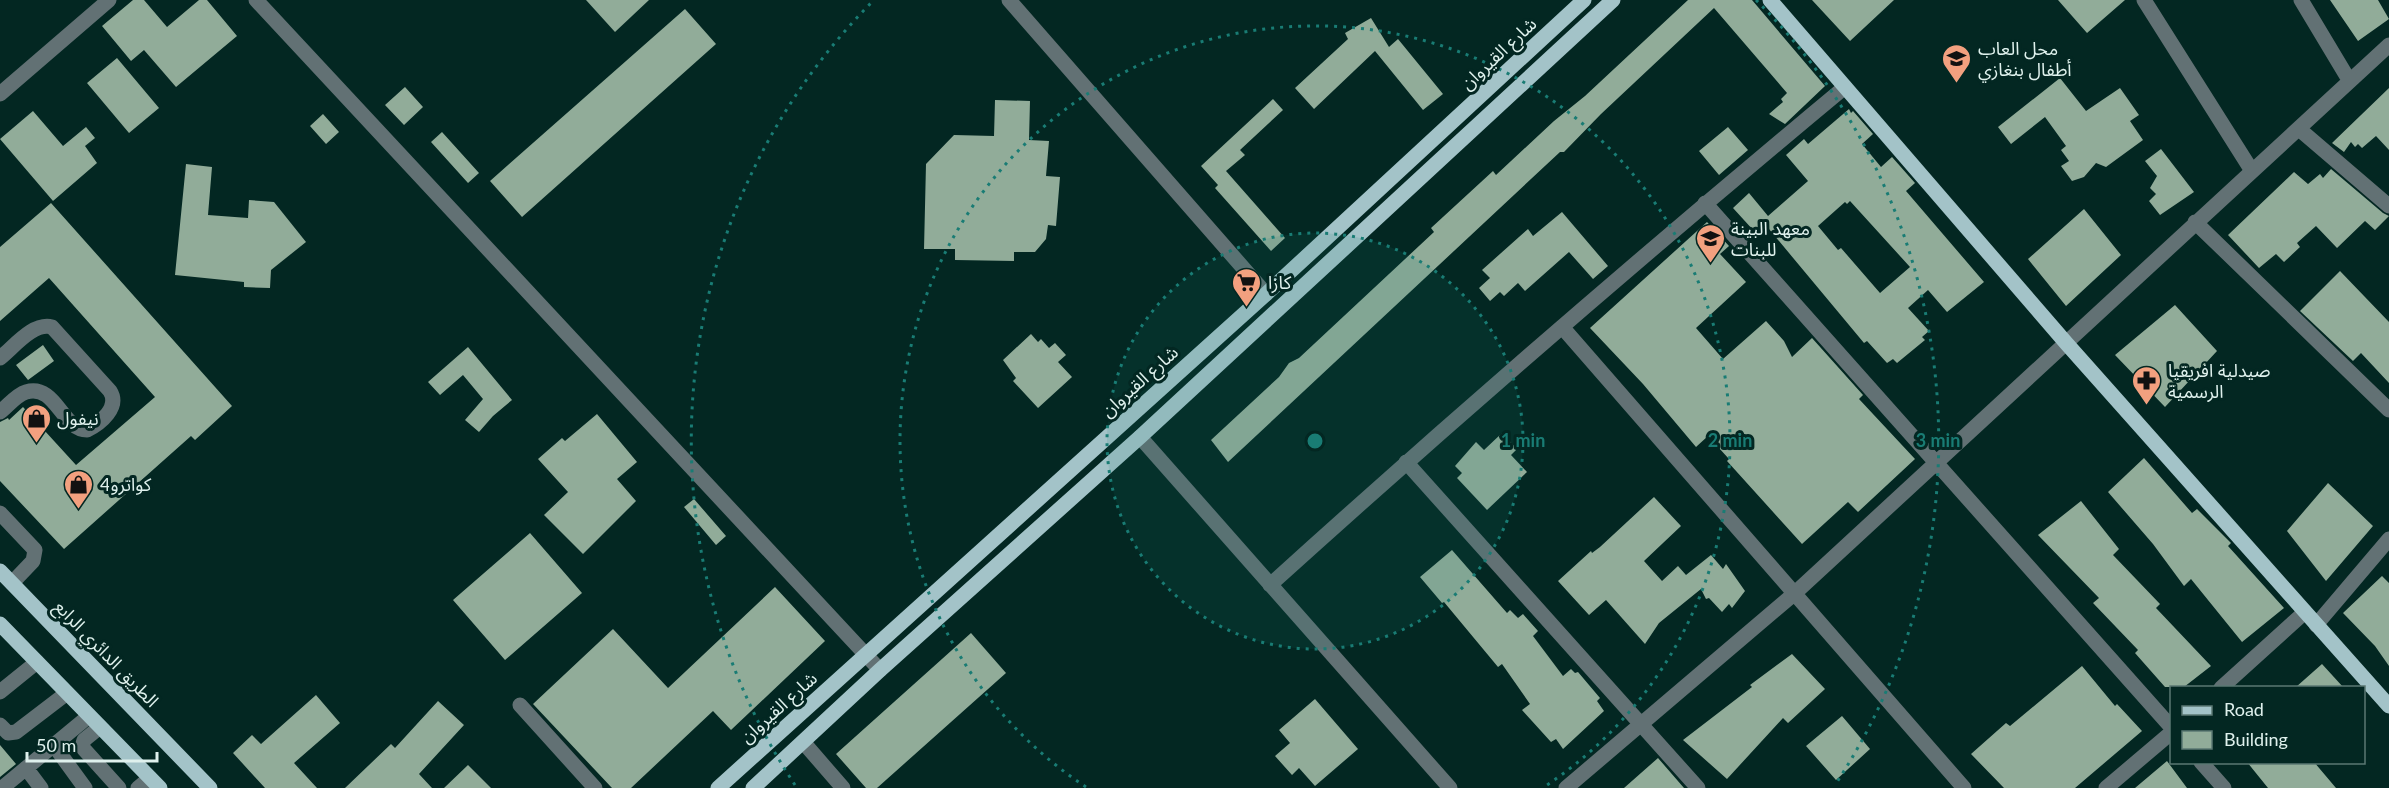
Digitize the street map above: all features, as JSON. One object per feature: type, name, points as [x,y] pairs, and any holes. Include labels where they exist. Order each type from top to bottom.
[{"type":"main road","name":"شارع القيروان","points":[[718,788],[1266,294],[1584,0]]},
{"type":"main road","points":[[753,788],[880,670],[1140,437],[1613,0]]},
{"type":"main road","points":[[1775,2],[1845,87],[2067,344],[2389,706]]},
{"type":"main road","name":"الطريق الدائري الرابع","points":[[0,570],[210,788]]},
{"type":"main road","points":[[0,624],[100,727],[150,785]]},
{"type":"street","points":[[0,94],[109,0]]},
{"type":"street","points":[[256,0],[880,670]]},
{"type":"street","points":[[1009,0],[1266,294]]},
{"type":"street","points":[[2144,0],[2252,171]]},
{"type":"street","points":[[2301,0],[2349,80]]},
{"type":"street","points":[[1566,788],[1795,593],[2389,45]]},
{"type":"street","points":[[1270,585],[1406,462],[1705,203],[1845,87]]},
{"type":"street","points":[[2299,129],[2389,206]]},
{"type":"street","points":[[1705,203],[2170,728]]},
{"type":"street","points":[[2196,222],[2389,410]]},
{"type":"street","points":[[0,358],[35,328],[52,327],[110,391],[114,401],[112,408],[87,430],[76,428],[51,399],[40,392],[33,391],[20,395],[0,412]]},
{"type":"street","points":[[1563,328],[1964,788]]},
{"type":"street","points":[[1140,437],[1450,788]]},
{"type":"street","points":[[1406,462],[1698,788]]},
{"type":"street","points":[[0,513],[35,550],[33,561],[12,583]]},
{"type":"street","points":[[2316,625],[2389,539]]},
{"type":"street","points":[[2222,686],[2305,612]]},
{"type":"street","points":[[0,692],[37,662]]},
{"type":"street","points":[[0,726],[8,733],[16,732],[67,693]]},
{"type":"street","points":[[520,705],[595,788]]},
{"type":"street","points":[[2,788],[89,716]]},
{"type":"street","points":[[100,727],[84,740],[82,747],[119,788]]},
{"type":"street","points":[[2106,788],[2170,732]]},
{"type":"street","points":[[804,742],[843,788]]},
{"type":"street","points":[[53,744],[85,788]]},
{"type":"street","points":[[2203,764],[2224,788]]},
{"type":"street","points":[[26,768],[41,788]]},
{"type":"building","points":[[133,0],[144,0],[167,27],[199,0],[207,0],[237,36],[176,87],[144,50],[131,61],[102,26]]},
{"type":"building","points":[[586,0],[649,0],[615,32]]},
{"type":"building","points":[[1688,0],[1752,0],[1825,86],[1785,124],[1769,114],[1783,102],[1781,99],[1787,93],[1714,8],[1564,152],[1560,152],[1228,462],[1211,440],[1279,377],[1289,363],[1299,358],[1434,232],[1431,228],[1493,171],[1496,175]]},
{"type":"building","points":[[1812,0],[1894,0],[1850,41]]},
{"type":"building","points":[[2058,0],[2125,0],[2087,33]]},
{"type":"building","points":[[2330,0],[2378,0],[2389,19],[2358,41]]},
{"type":"building","points":[[685,9],[716,44],[522,217],[490,181]]},
{"type":"building","points":[[1371,18],[1389,47],[1398,39],[1443,94],[1423,110],[1375,51],[1314,109],[1295,88],[1348,39],[1345,33]]},
{"type":"building","points":[[117,58],[159,108],[129,133],[87,83]]},
{"type":"building","points":[[2060,78],[2086,111],[2120,88],[2139,115],[2130,121],[2143,140],[2106,167],[2096,163],[2084,177],[2072,181],[2061,166],[2069,161],[2061,150],[2066,146],[2045,117],[2011,144],[1998,127]]},
{"type":"building","points":[[405,87],[423,107],[404,125],[385,105]]},
{"type":"building","points":[[2389,88],[2389,150],[2376,136],[2362,148],[2358,144],[2355,147],[2351,142],[2344,152],[2332,143]]},
{"type":"building","points":[[1273,99],[1283,110],[1240,150],[1245,155],[1226,171],[1285,238],[1271,251],[1215,188],[1218,185],[1201,166]]},
{"type":"building","points":[[995,100],[1030,101],[1029,140],[1049,141],[1046,176],[1060,177],[1056,226],[1048,225],[1046,239],[1035,252],[1014,252],[1014,261],[955,260],[955,249],[924,249],[926,164],[954,135],[994,136]]},
{"type":"building","points":[[1849,109],[1851,113],[1853,111],[1873,134],[1862,144],[1881,167],[1892,157],[1915,183],[1906,191],[1984,282],[1947,312],[1928,290],[1908,308],[1929,331],[1922,337],[1925,340],[1897,363],[1893,359],[1887,363],[1867,341],[1864,343],[1764,223],[1754,231],[1733,208],[1749,193],[1768,216],[1808,181],[1786,155],[1804,139],[1808,144]],"holes":[[[1850,201],[1910,267],[1880,293],[1841,248],[1838,250],[1818,226],[1845,202],[1847,204]]]},
{"type":"building","points":[[33,111],[63,146],[86,127],[95,138],[85,146],[97,163],[53,201],[0,139]]},
{"type":"building","points":[[323,114],[339,132],[326,144],[310,126]]},
{"type":"building","points":[[1728,127],[1748,150],[1719,175],[1699,151]]},
{"type":"building","points":[[442,132],[479,173],[468,183],[431,142]]},
{"type":"building","points":[[2161,149],[2194,192],[2160,215],[2149,201],[2156,194],[2150,188],[2157,176],[2145,161]]},
{"type":"building","points":[[186,164],[212,167],[208,215],[248,218],[249,200],[274,202],[306,242],[271,270],[270,288],[244,287],[244,282],[175,275]]},
{"type":"building","points":[[2331,169],[2389,216],[2375,230],[2365,221],[2337,248],[2316,226],[2297,243],[2300,247],[2284,262],[2276,254],[2259,268],[2228,235],[2294,172],[2308,184],[2320,174],[2323,178]]},
{"type":"building","points":[[51,203],[232,406],[195,440],[191,436],[64,549],[0,481],[0,422],[8,418],[9,420],[23,407],[76,465],[155,397],[49,278],[0,321],[0,247]]},
{"type":"building","points":[[2084,209],[2121,255],[2066,306],[2028,259]]},
{"type":"building","points":[[1562,212],[1608,266],[1593,279],[1569,252],[1525,291],[1518,283],[1504,296],[1500,292],[1490,301],[1479,288],[1490,278],[1482,270],[1528,229],[1533,236]]},
{"type":"building","points":[[1707,222],[1729,246],[1720,254],[1746,282],[1696,328],[1723,359],[1766,321],[1784,341],[1792,357],[1812,338],[1863,395],[1859,399],[1915,459],[1858,512],[1848,502],[1802,544],[1727,461],[1729,459],[1708,436],[1696,447],[1643,384],[1590,328]]},
{"type":"building","points":[[2340,271],[2389,322],[2389,383],[2361,353],[2353,361],[2300,311]]},
{"type":"building","points":[[2175,305],[2217,351],[2165,407],[2115,355]]},
{"type":"building","points":[[1031,334],[1038,342],[1041,339],[1049,348],[1055,343],[1066,355],[1058,362],[1072,377],[1038,408],[1013,381],[1016,378],[1003,360]]},
{"type":"building","points":[[43,345],[54,361],[28,380],[16,365]]},
{"type":"building","points":[[468,347],[512,400],[479,432],[465,420],[483,399],[463,375],[440,395],[428,382]]},
{"type":"building","points":[[597,414],[637,462],[617,479],[636,501],[583,554],[544,515],[568,492],[538,459],[562,438],[565,441]]},
{"type":"building","points":[[1502,433],[1517,449],[1511,455],[1527,472],[1487,510],[1457,478],[1462,473],[1455,466],[1476,442],[1484,450]]},
{"type":"building","points":[[2144,458],[2192,513],[2197,509],[2231,543],[2228,546],[2284,608],[2242,642],[2191,579],[2184,586],[2153,544],[2108,492]]},
{"type":"building","points":[[2328,483],[2373,526],[2326,581],[2287,531]]},
{"type":"building","points":[[1654,497],[1681,526],[1644,561],[1662,581],[1678,566],[1686,575],[1711,555],[1723,569],[1726,564],[1745,591],[1732,608],[1729,604],[1722,612],[1709,598],[1706,599],[1701,589],[1659,623],[1645,644],[1606,600],[1589,615],[1558,581],[1591,551],[1592,553],[1600,547]]},
{"type":"building","points":[[694,499],[726,536],[716,545],[684,507]]},
{"type":"building","points":[[2081,501],[2119,549],[2113,555],[2160,604],[2156,608],[2211,666],[2185,686],[2165,687],[2135,653],[2138,650],[2093,603],[2099,598],[2038,535]]},
{"type":"building","points":[[530,533],[582,593],[505,660],[453,600]]},
{"type":"building","points":[[1452,550],[1507,613],[1510,610],[1518,618],[1523,614],[1538,631],[1533,636],[1563,676],[1571,669],[1575,673],[1578,672],[1600,698],[1597,701],[1604,711],[1563,749],[1556,739],[1551,742],[1522,710],[1530,704],[1502,664],[1498,667],[1420,577]]},
{"type":"building","points":[[2382,576],[2389,583],[2389,666],[2375,646],[2343,613]]},
{"type":"building","points":[[775,587],[825,641],[731,730],[713,711],[631,788],[612,788],[533,704],[613,629],[668,688]]},
{"type":"building","points":[[971,633],[1006,673],[877,788],[866,788],[836,754]]},
{"type":"building","points":[[1792,654],[1825,689],[1788,723],[1783,718],[1727,779],[1683,740]]},
{"type":"building","points":[[2322,664],[2342,686],[2297,686]]},
{"type":"building","points":[[2082,666],[2115,706],[2117,704],[2142,731],[2075,788],[2004,788],[1971,754],[2006,723],[2010,726]]},
{"type":"building","points":[[316,695],[340,723],[294,763],[317,788],[265,788],[233,753],[252,735],[261,744]]},
{"type":"building","points":[[1315,699],[1358,749],[1315,786],[1299,768],[1292,775],[1275,756],[1290,743],[1279,730]]},
{"type":"building","points":[[438,701],[464,725],[419,774],[432,788],[345,788],[391,744],[395,748]]},
{"type":"building","points":[[1842,716],[1870,749],[1836,780],[1806,746]]},
{"type":"building","points":[[0,745],[16,764],[0,777]]},
{"type":"building","points":[[1658,758],[1684,788],[1624,788]]},
{"type":"building","points":[[2167,761],[2187,788],[2135,788]]},
{"type":"building","points":[[2249,764],[2316,764],[2336,788],[2268,788]]},
{"type":"building","points":[[468,765],[491,788],[444,788]]},
{"type":"place","name":"محل العاب أطفال بنغازي","points":[[1957,84]]},
{"type":"place","name":"معهد البينة للبنات","points":[[1710,264]]},
{"type":"place","name":"كازا","points":[[1247,308]]},
{"type":"place","name":"صيدلية افريقيا الرسمية","points":[[2147,406]]},
{"type":"place","name":"نيفول","points":[[36,444]]},
{"type":"place","name":"كواترو4","points":[[79,510]]}]
